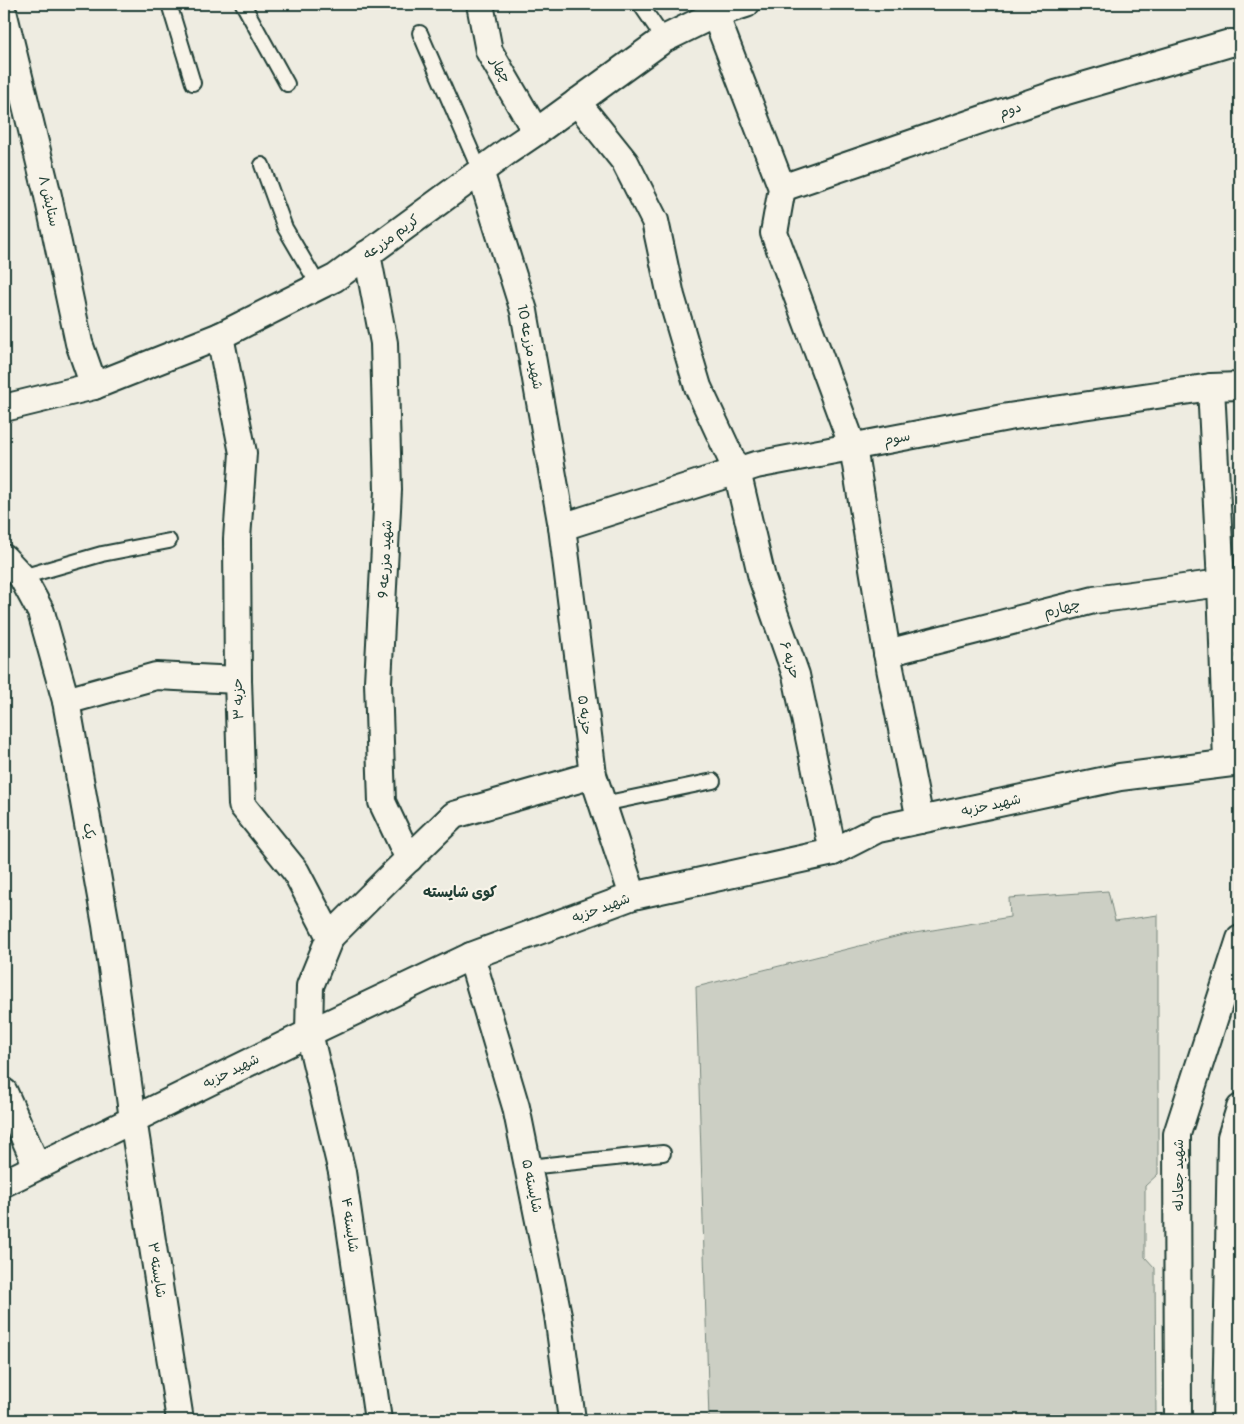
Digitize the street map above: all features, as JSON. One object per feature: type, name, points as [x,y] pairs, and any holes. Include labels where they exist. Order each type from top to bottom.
[{"type":"street","name":"چهار","points":[[480,4],[489,51],[536,132]]},
{"type":"street","name":"کریم مزرعه","points":[[4,408],[94,386],[220,336],[335,278],[480,170],[536,132],[664,39],[715,14],[746,4]]},
{"type":"street","points":[[715,14],[782,188],[774,233],[853,446],[887,653],[920,820]]},
{"type":"street","name":"ستایش ۸","points":[[4,15],[48,196],[79,343],[94,386]]},
{"type":"street","name":"دوم","points":[[782,188],[1056,94],[1230,43],[1240,43]]},
{"type":"street","name":"حزبه ۶","points":[[577,102],[625,162],[655,221],[671,296],[698,387],[737,471],[762,578],[796,674],[834,852]]},
{"type":"street","name":"شهید مزرعه 10","points":[[480,170],[524,311],[562,527]]},
{"type":"street","name":"شهید مزرعه 9","points":[[367,254],[384,343],[388,490],[378,682],[382,802],[409,859]]},
{"type":"street","name":"حزبه ۳","points":[[220,336],[243,453],[237,539],[238,680],[242,805],[296,872],[330,937]]},
{"type":"street","name":"سوم","points":[[562,527],[756,465],[1008,417],[1211,387],[1240,386]]},
{"type":"street","points":[[1211,387],[1230,583],[1234,763]]},
{"type":"street","name":"حزبه ۵","points":[[562,527],[592,774],[633,896]]},
{"type":"street","name":"یک","points":[[4,558],[22,576],[41,612],[66,701],[106,925],[133,1119]]},
{"type":"street","name":"چهارم","points":[[887,653],[1094,600],[1230,583]]},
{"type":"street","points":[[66,701],[156,676],[238,680]]},
{"type":"street","name":"شهید حزبه","points":[[4,1182],[471,956],[633,896],[834,852],[878,829],[1120,776],[1234,763]]},
{"type":"street","points":[[309,1033],[310,986],[330,937],[454,815],[592,774]]},
{"type":"street","name":"شهید جعادله","points":[[1178,1420],[1178,1134],[1240,939]]},
{"type":"street","name":"شایسته ۵","points":[[471,956],[516,1107],[558,1315],[572,1420]]},
{"type":"street","name":"شایسته ۴","points":[[309,1033],[342,1172],[378,1420]]},
{"type":"street","points":[[4,1092],[37,1166]]},
{"type":"street","points":[[1226,1420],[1231,1137],[1240,1108]]},
{"type":"street","name":"شایسته ۳","points":[[133,1119],[180,1420]]},
{"type":"lane","points":[[169,4],[193,82]]},
{"type":"lane","points":[[243,4],[287,84]]},
{"type":"lane","points":[[640,4],[664,39]]},
{"type":"lane","points":[[420,33],[480,170]]},
{"type":"lane","points":[[262,165],[286,228],[319,286]]},
{"type":"lane","points":[[22,576],[102,554],[169,541]]},
{"type":"lane","points":[[603,804],[713,781]]},
{"type":"lane","points":[[528,1168],[663,1153]]},
{"type":"shaded area","points":[[1108,891],[1115,921],[1158,915],[1158,1174],[1145,1186],[1145,1257],[1155,1268],[1156,1420],[709,1420],[696,987],[903,935],[1010,917],[1009,898]]},
{"type":"district","name":"کوی شایسته","points":[[460,892]]}]
